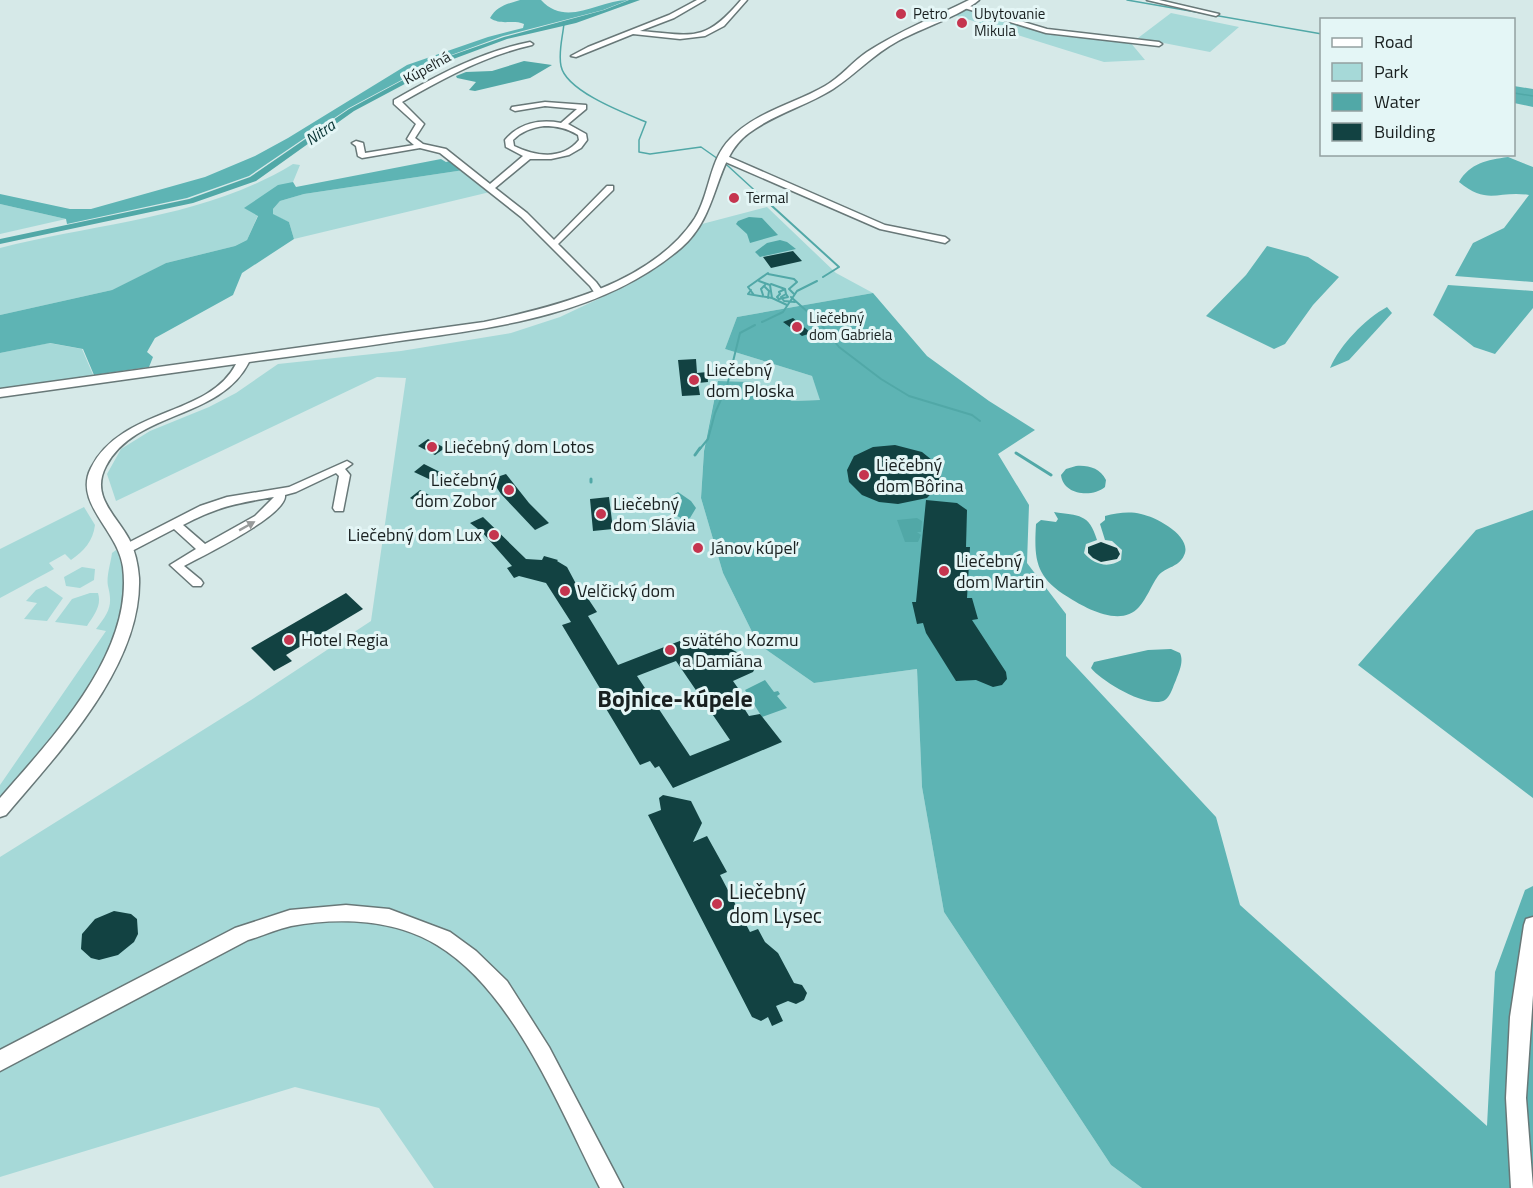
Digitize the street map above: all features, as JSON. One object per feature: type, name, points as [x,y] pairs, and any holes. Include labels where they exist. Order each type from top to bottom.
[{"type":"street","points":[[574,56],[624,33],[645,30],[702,0]]},
{"type":"street","points":[[645,30],[673,37],[705,33],[725,23],[744,0]]},
{"type":"street","points":[[0,393],[484,326],[524,318],[605,291],[658,261],[686,236],[699,220],[711,198],[722,163],[732,142],[777,110],[825,89],[873,52],[975,0]]},
{"type":"street","points":[[1150,0],[1216,14]]},
{"type":"street","points":[[963,6],[1046,31],[1159,44]]},
{"type":"street","name":"Kúpeľná","points":[[420,146],[411,139],[420,124],[397,102],[444,73],[480,58],[530,44]]},
{"type":"street","points":[[515,109],[544,104],[584,107],[563,125]]},
{"type":"street","points":[[535,125],[563,125],[582,134],[583,140],[579,146],[557,156],[528,156],[510,147],[509,140],[513,134],[535,125]]},
{"type":"street","points":[[356,143],[360,145],[362,156],[420,146],[434,147],[454,158],[554,245],[593,284],[605,291]]},
{"type":"street","points":[[491,188],[528,156]]},
{"type":"street","points":[[722,163],[883,227],[945,240]]},
{"type":"street","points":[[554,245],[610,188]]},
{"type":"street","points":[[0,810],[56,744],[108,667],[120,641],[131,596],[126,549],[95,500],[96,471],[103,459],[125,436],[142,425],[203,400],[226,386],[240,371],[244,360]]},
{"type":"street","points":[[126,549],[227,501],[279,494],[342,466],[345,476],[339,508]]},
{"type":"street","points":[[197,583],[176,565],[268,513],[280,499],[279,494]]},
{"type":"street","points":[[175,524],[204,549]]},
{"type":"street","points":[[0,1061],[242,934],[290,918],[346,912],[389,917],[443,938],[469,957],[500,987],[542,1054],[612,1188]]},
{"type":"street","points":[[1522,1188],[1516,1098],[1520,1017],[1533,925]]},
{"type":"green space","points":[[966,9],[1058,36],[1130,42],[1145,60],[1104,62],[954,15]]},
{"type":"green space","points":[[1171,13],[1239,27],[1210,52],[1138,38]]},
{"type":"green space","points":[[293,164],[300,165],[293,182],[245,208],[258,215],[247,240],[235,246],[166,263],[112,290],[0,315],[0,248],[187,208],[259,182]]},
{"type":"green space","points":[[464,170],[490,192],[294,239],[289,222],[273,215],[273,209],[280,201],[304,194]]},
{"type":"green space","points":[[0,204],[66,219],[0,234]]},
{"type":"green space","points":[[767,207],[836,273],[873,293],[737,317],[725,349],[812,376],[821,400],[792,401],[756,382],[718,381],[704,450],[701,498],[723,573],[758,644],[814,683],[917,669],[922,787],[944,912],[1111,1165],[1142,1188],[434,1188],[379,1108],[295,1087],[0,1177],[0,857],[251,700],[371,621],[406,378],[377,377],[116,501],[107,474],[121,449],[150,431],[209,407],[236,393],[278,364],[401,351],[511,333],[560,317],[630,284],[678,249],[702,224]]},
{"type":"green space","points":[[49,343],[82,349],[94,377],[0,390],[0,353]]},
{"type":"green space","points":[[84,507],[95,525],[90,541],[84,549],[71,560],[65,554],[49,563],[54,569],[0,598],[0,549]]},
{"type":"green space","points":[[116,550],[122,562],[124,585],[120,616],[111,645],[80,701],[0,800],[0,785],[106,631],[96,629],[109,609],[108,574],[112,553]]},
{"type":"green space","points":[[82,567],[95,569],[94,580],[80,588],[66,586],[64,577]]},
{"type":"green space","points":[[46,586],[63,598],[47,621],[24,619],[37,603],[26,601],[36,590]]},
{"type":"green space","points":[[98,593],[99,602],[87,626],[55,622],[72,599]]},
{"type":"shaded area","points":[[520,0],[541,0],[561,12],[572,12],[628,0],[603,10],[503,36],[443,58],[349,108],[249,176],[187,198],[67,224],[66,219],[0,204],[0,194],[70,209],[91,209],[205,177],[255,156],[288,138],[407,65],[488,37],[523,28],[524,24],[499,22],[490,18],[499,8]]},
{"type":"shaded area","points":[[1515,86],[1533,89],[1533,107],[1515,103]]},
{"type":"shaded area","points":[[1508,157],[1533,167],[1533,282],[1455,276],[1473,243],[1504,228],[1529,195],[1486,195],[1469,189],[1459,182],[1468,170],[1486,161]]},
{"type":"shaded area","points":[[441,159],[446,162],[453,160],[464,170],[304,194],[280,201],[273,209],[273,214],[289,222],[294,239],[242,273],[233,295],[155,338],[147,352],[153,357],[149,367],[94,375],[83,349],[50,343],[0,353],[0,315],[112,290],[166,263],[235,246],[247,240],[258,216],[244,208],[278,185],[293,182],[296,187]]},
{"type":"shaded area","points":[[1267,246],[1308,257],[1339,277],[1313,305],[1285,344],[1274,349],[1206,316],[1246,275]]},
{"type":"shaded area","points":[[1448,285],[1533,291],[1533,308],[1495,354],[1474,347],[1433,315]]},
{"type":"shaded area","points":[[873,293],[927,356],[989,401],[1035,430],[998,454],[1029,505],[1027,563],[1066,614],[1066,656],[1216,817],[1240,905],[1487,1126],[1495,972],[1525,890],[1533,886],[1533,1188],[1142,1188],[1111,1165],[944,912],[922,787],[917,669],[814,683],[758,644],[723,573],[701,498],[704,451],[718,381],[756,382],[792,401],[820,400],[812,376],[725,349],[737,317]]},
{"type":"shaded area","points":[[1387,307],[1392,313],[1349,360],[1330,368],[1340,350],[1354,333],[1370,318]]},
{"type":"shaded area","points":[[1533,510],[1533,798],[1358,665],[1476,530]]},
{"type":"water","name":"Nitra","points":[[629,0],[640,0],[576,23],[507,39],[448,61],[354,111],[256,181],[193,203],[0,244],[0,239],[189,199],[250,177],[349,109],[444,58],[504,37],[604,10]]},
{"type":"water","points":[[524,61],[552,65],[530,78],[475,91],[469,90],[476,82],[456,76],[466,72],[492,71]]},
{"type":"water","points":[[749,217],[762,218],[778,235],[750,243],[747,234],[736,224]]},
{"type":"water","points":[[780,240],[796,249],[760,257],[755,252],[767,243]]},
{"type":"water","points":[[1076,466],[1097,470],[1106,480],[1105,487],[1093,493],[1079,493],[1067,487],[1061,475],[1066,469]]},
{"type":"water","points":[[678,492],[691,501],[696,508],[690,518],[684,520],[674,514],[670,497]]},
{"type":"water","points":[[1054,512],[1076,515],[1086,520],[1097,540],[1086,544],[1084,553],[1101,564],[1116,563],[1121,560],[1122,550],[1112,541],[1105,540],[1100,524],[1105,520],[1105,516],[1118,513],[1141,514],[1163,523],[1182,540],[1185,553],[1180,562],[1158,576],[1142,603],[1131,613],[1113,616],[1093,611],[1057,590],[1039,566],[1036,524],[1041,520],[1056,522],[1058,519]]},
{"type":"water","points":[[917,518],[922,521],[921,532],[917,532],[921,535],[918,542],[905,542],[897,520]]},
{"type":"water","points":[[1171,649],[1180,653],[1181,666],[1169,696],[1158,702],[1137,698],[1126,693],[1096,674],[1091,668],[1094,662],[1148,650]]},
{"type":"water","points":[[765,680],[774,692],[778,691],[780,694],[777,696],[787,708],[762,717],[745,690]]},
{"type":"building","points":[[793,251],[802,261],[771,268],[763,257]]},
{"type":"building","name":"Liečebný dom Gabriela","points":[[793,318],[811,333],[802,336],[783,322]]},
{"type":"building","name":"Liečebný dom Ploska","points":[[696,359],[697,373],[707,372],[708,382],[698,383],[700,395],[682,396],[678,360]]},
{"type":"building","name":"Liečebný dom Lotos","points":[[428,439],[445,448],[435,455],[418,446]]},
{"type":"building","name":"Liečebný dom Bôrina","points":[[895,445],[922,452],[937,464],[941,477],[939,485],[927,498],[898,504],[879,502],[862,495],[849,482],[847,470],[854,456],[873,447]]},
{"type":"building","points":[[424,464],[442,473],[431,480],[414,472]]},
{"type":"building","points":[[506,474],[529,503],[549,523],[535,530],[501,494],[491,479]]},
{"type":"building","points":[[420,490],[438,500],[427,507],[410,498]]},
{"type":"building","name":"Liečebný dom Slávia","points":[[609,497],[613,529],[593,531],[590,499]]},
{"type":"building","name":"Liečebný dom Martin","points":[[926,500],[957,503],[967,510],[966,547],[970,547],[967,598],[972,598],[978,619],[972,620],[1006,672],[1007,679],[1002,685],[993,687],[976,680],[956,681],[926,633],[923,623],[917,624],[912,602],[916,602]]},
{"type":"building","points":[[483,517],[526,559],[542,560],[544,556],[558,560],[567,567],[582,595],[585,594],[597,612],[588,616],[618,665],[690,637],[695,644],[711,638],[753,661],[756,666],[753,672],[733,681],[740,691],[735,703],[742,705],[749,716],[760,714],[782,742],[673,788],[659,766],[655,768],[650,761],[640,765],[602,702],[607,700],[562,625],[571,622],[546,583],[519,576],[514,578],[507,568],[512,566],[482,532],[470,523]],"holes":[[[676,661],[730,740],[690,756],[637,676]]]},
{"type":"building","points":[[1101,542],[1117,548],[1120,554],[1117,559],[1101,562],[1088,553],[1088,547]]},
{"type":"building","name":"Hotel Regia","points":[[346,593],[363,609],[286,655],[292,661],[274,671],[251,648]]},
{"type":"building","name":"Liečebný dom Lysec","points":[[663,795],[691,801],[702,823],[693,842],[707,836],[727,872],[720,875],[750,932],[758,929],[765,942],[778,953],[794,983],[802,985],[807,993],[804,1000],[796,1004],[788,1001],[776,1006],[783,1021],[772,1026],[768,1017],[761,1021],[752,1017],[648,815],[661,810],[659,798]]},
{"type":"building","points":[[114,911],[131,914],[137,919],[138,934],[134,942],[118,955],[99,960],[91,958],[81,949],[82,934],[95,919]]},
{"type":"waterway","points":[[1127,0],[1320,34]]},
{"type":"waterway","points":[[564,23],[560,55],[565,75],[573,84],[597,100],[646,122],[639,140],[639,152],[650,154],[701,147],[728,166],[763,198]]},
{"type":"waterway","points":[[1515,93],[1533,96]]},
{"type":"waterway","points":[[761,196],[839,267],[823,277]]},
{"type":"waterway","points":[[751,290],[748,287],[768,273]]},
{"type":"waterway","points":[[768,274],[794,279],[797,282],[789,289],[794,294]]},
{"type":"waterway","points":[[759,281],[770,285],[772,298]]},
{"type":"waterway","points":[[792,298],[797,291],[817,281]]},
{"type":"waterway","points":[[771,284],[785,289]]},
{"type":"waterway","points":[[763,295],[761,289],[765,285]]},
{"type":"waterway","points":[[765,287],[769,291],[768,297]]},
{"type":"waterway","points":[[782,298],[777,297],[779,292],[785,289]]},
{"type":"waterway","points":[[785,289],[786,294]]},
{"type":"waterway","points":[[751,290],[754,295]]},
{"type":"waterway","points":[[751,290],[748,294],[754,295]]},
{"type":"waterway","points":[[782,298],[786,294]]},
{"type":"waterway","points":[[782,298],[788,297],[786,294]]},
{"type":"waterway","points":[[754,295],[768,297]]},
{"type":"waterway","points":[[772,298],[787,305]]},
{"type":"waterway","points":[[782,298],[790,302]]},
{"type":"waterway","points":[[790,302],[792,298]]},
{"type":"waterway","points":[[792,298],[819,322],[839,347],[881,379],[909,396],[972,415],[980,421]]},
{"type":"waterway","points":[[762,322],[783,312],[790,302]]},
{"type":"waterway","points":[[790,302],[795,302]]},
{"type":"waterway","points":[[699,450],[708,439],[715,413],[727,386],[740,333],[755,325]]},
{"type":"waterway","points":[[695,455],[700,448]]},
{"type":"waterway","points":[[1016,453],[1051,475]]},
{"type":"place","name":"Petro","points":[[901,14]]},
{"type":"place","name":"Ubytovanie Mikula","points":[[962,23]]},
{"type":"place","name":"Termal","points":[[734,198]]},
{"type":"place","name":"Liečebný dom Gabriela","points":[[797,327]]},
{"type":"place","name":"Liečebný dom Ploska","points":[[694,380]]},
{"type":"place","name":"Liečebný dom Lotos","points":[[432,447]]},
{"type":"place","name":"Liečebný dom Bôrina","points":[[864,475]]},
{"type":"place","name":"Liečebný dom Zobor","points":[[509,490]]},
{"type":"place","name":"Liečebný dom Slávia","points":[[601,514]]},
{"type":"place","name":"Liečebný dom Lux","points":[[494,535]]},
{"type":"place","name":"Jánov kúpeľ","points":[[698,548]]},
{"type":"place","name":"Liečebný dom Martin","points":[[944,571]]},
{"type":"place","name":"Velčický dom","points":[[565,591]]},
{"type":"place","name":"Hotel Regia","points":[[289,640]]},
{"type":"place","name":"svätého Kozmu a Damiána","points":[[670,650]]},
{"type":"place","name":"Liečebný dom Lysec","points":[[717,904]]},
{"type":"district","name":"Bojnice-kúpele","points":[[675,699]]}]
